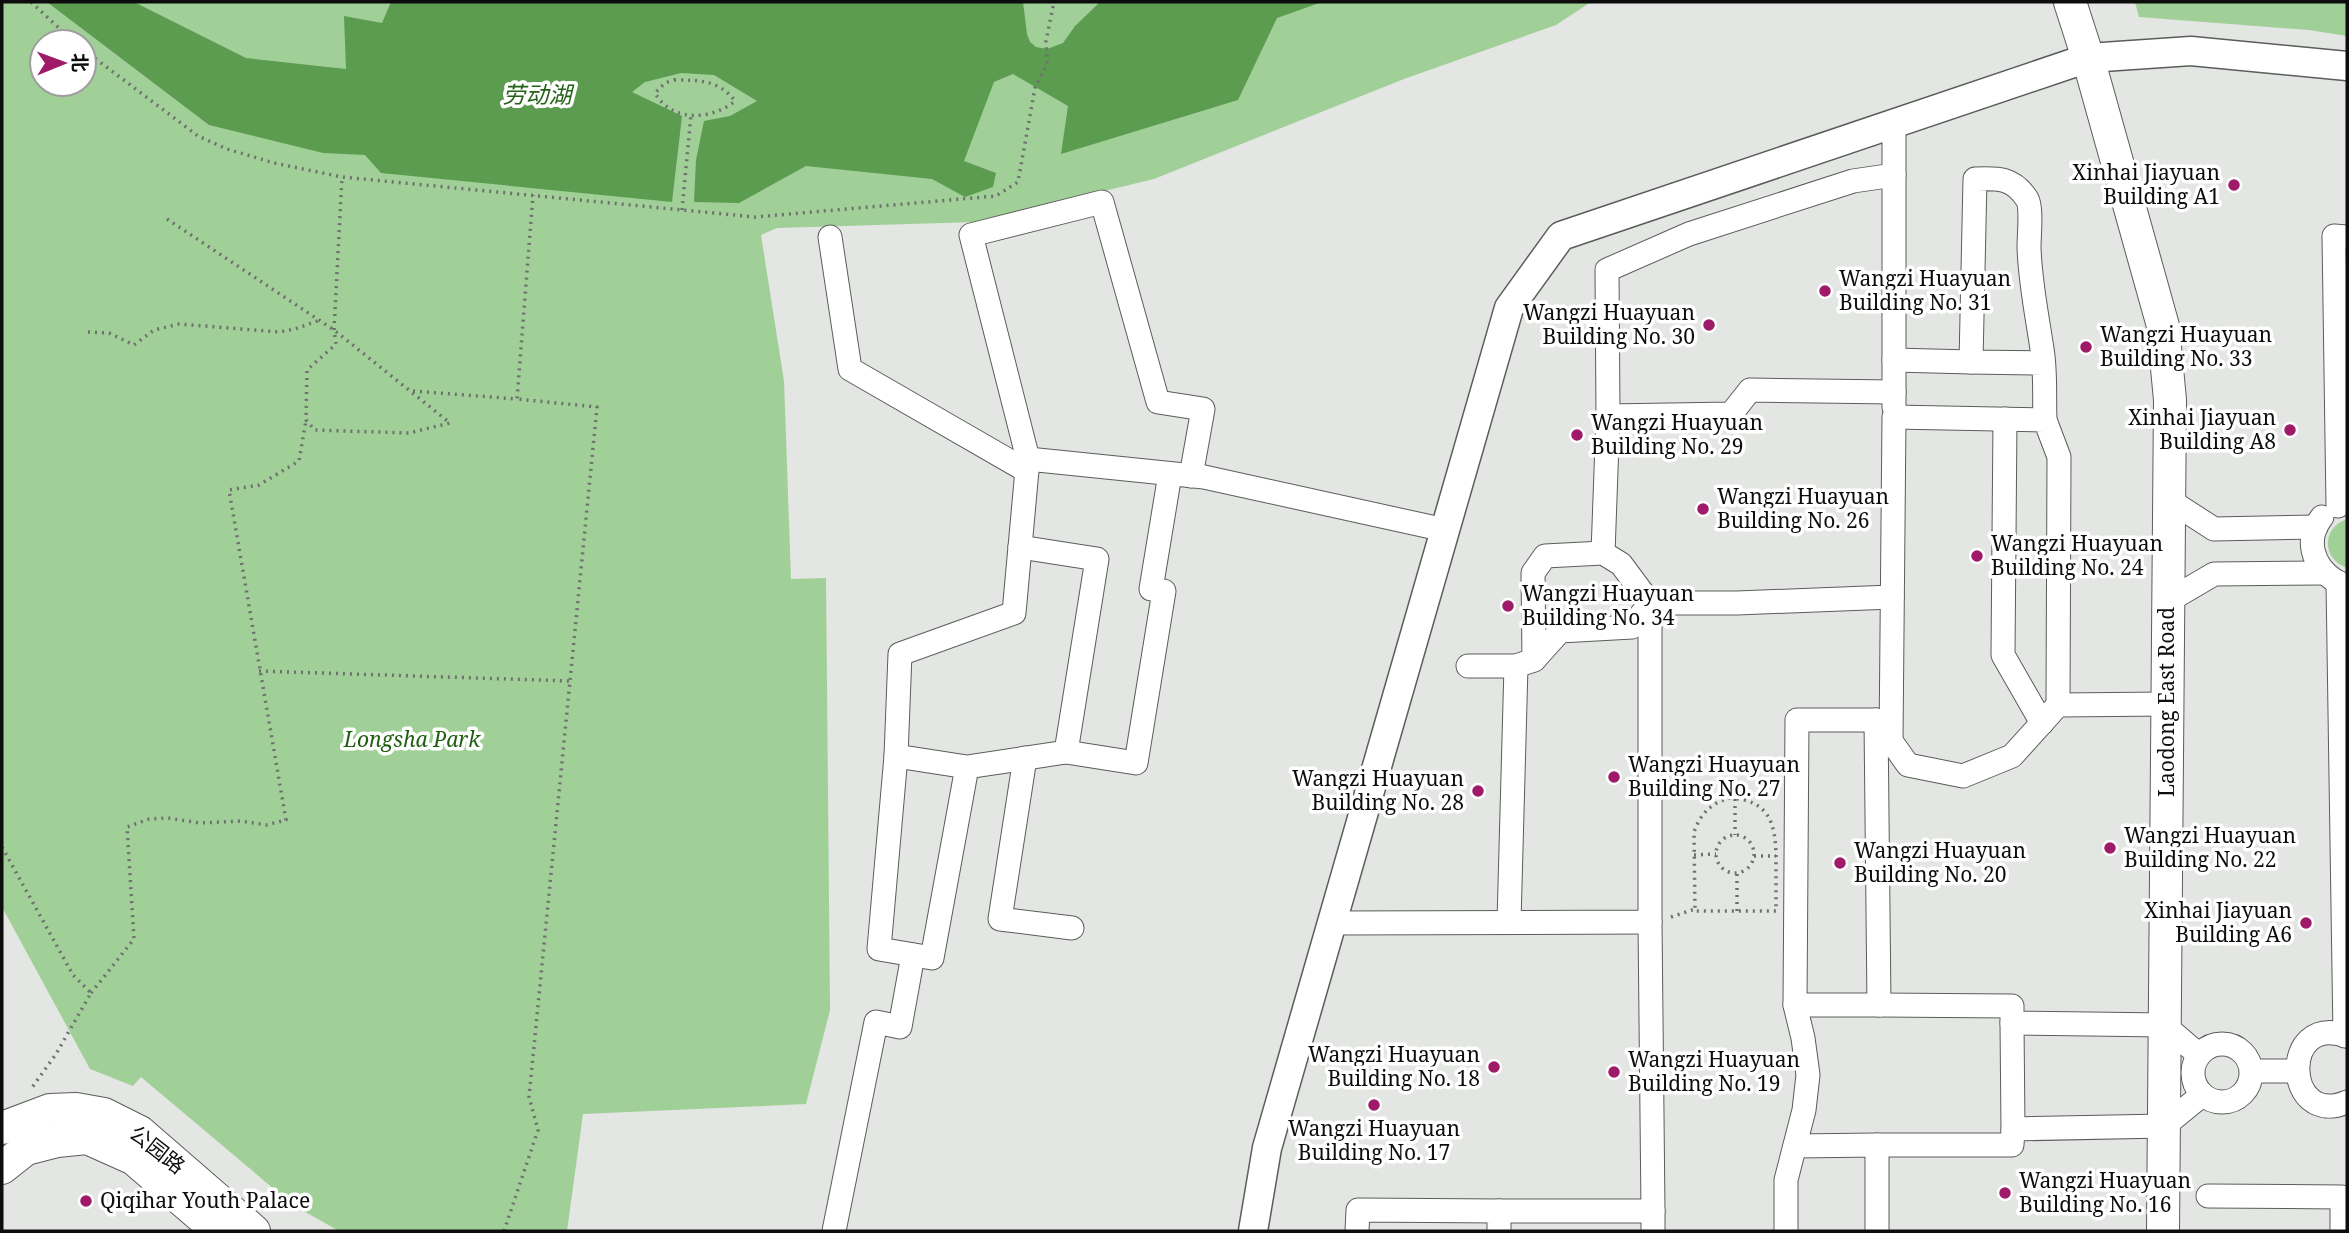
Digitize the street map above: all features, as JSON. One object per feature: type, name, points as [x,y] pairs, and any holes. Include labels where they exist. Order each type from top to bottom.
[{"type":"main road","name":"Laodong East Road","points":[[2070,2],[2163,326],[2170,400],[2163,1231]]},
{"type":"main road","name":"公园路","points":[[2,1127],[50,1110],[76,1109],[104,1114],[140,1132],[254,1231]]},
{"type":"main road","points":[[2,1168],[26,1149],[57,1140],[87,1138],[134,1159],[218,1231]]},
{"type":"street","points":[[1253,1231],[1268,1148],[1509,308],[1561,236],[2088,58],[2191,51],[2347,66]]},
{"type":"street","points":[[1891,741],[1895,123]]},
{"type":"street","points":[[1603,553],[1608,416],[1607,270],[1702,230],[1853,181],[1894,175]]},
{"type":"street","points":[[1876,720],[1908,765],[1963,776],[2012,756],[2058,705],[2059,457],[2045,420],[2043,363],[2029,253],[2028,201],[2016,186],[2001,178],[1975,179],[1971,362]]},
{"type":"street","points":[[897,756],[967,767],[1066,752],[1136,764],[1164,591],[1151,589],[1181,475],[1203,409],[1158,402],[1102,202],[971,235],[1028,465],[1014,613],[900,654],[897,756],[879,949],[932,958],[967,767]]},
{"type":"street","points":[[2347,237],[2334,236],[2343,505],[2328,511],[2319,520],[2312,545],[2314,558],[2337,580],[2344,714],[2346,1036],[2327,1033],[2315,1037],[2299,1054],[2296,1071],[2301,1089],[2309,1098],[2332,1106],[2347,1102]]},
{"type":"street","points":[[830,237],[850,369],[1028,465],[1181,475],[1445,530]]},
{"type":"street","points":[[1894,360],[2043,363]]},
{"type":"street","points":[[1608,416],[1731,414],[1750,390],[1894,392]]},
{"type":"street","points":[[1894,417],[2045,420]]},
{"type":"street","points":[[2005,419],[2003,655],[2042,723]]},
{"type":"street","points":[[2169,500],[2214,529],[2316,527]]},
{"type":"street","points":[[1020,547],[1097,559],[1066,752]]},
{"type":"street","points":[[1357,1231],[1358,1210],[1499,1221],[1653,1221],[1650,603],[1621,564],[1603,553],[1545,556],[1533,573],[1509,922]]},
{"type":"street","points":[[2168,601],[2214,574],[2337,580]]},
{"type":"street","points":[[1650,603],[1737,603],[1892,597]]},
{"type":"street","points":[[1468,666],[1525,663],[1560,631],[1632,627],[1650,603]]},
{"type":"street","points":[[2058,705],[2167,704]]},
{"type":"street","points":[[1786,1231],[1786,1180],[1804,1110],[1808,1075],[1795,1005],[1797,720],[1876,720]]},
{"type":"street","points":[[1876,720],[1879,1005]]},
{"type":"street","points":[[1025,758],[1000,919],[1072,928]]},
{"type":"street","points":[[1332,923],[1650,922]]},
{"type":"street","points":[[834,1231],[876,1022],[900,1027],[913,955]]},
{"type":"street","points":[[1795,1005],[2012,1006],[2013,1129],[2012,1145],[1795,1146]]},
{"type":"street","points":[[2012,1023],[2164,1025],[2199,1055]]},
{"type":"street","points":[[2216,1044],[2236,1047],[2244,1053],[2252,1072],[2247,1089],[2233,1101],[2215,1102],[2202,1095],[2194,1083],[2193,1074],[2199,1055],[2216,1044]]},
{"type":"street","points":[[2252,1072],[2296,1071]]},
{"type":"street","points":[[2013,1129],[2164,1126],[2202,1095]]},
{"type":"street","points":[[1877,1146],[1877,1231]]},
{"type":"street","points":[[2208,1196],[2342,1196],[2342,1231]]},
{"type":"path","points":[[31,2],[59,28]]},
{"type":"path","points":[[98,61],[198,136],[227,149],[274,163],[342,177],[755,217],[996,196],[1018,182],[1035,88],[1047,64],[1046,41],[1054,2]]},
{"type":"path","points":[[674,80],[696,80],[715,84],[727,91],[735,101],[708,116],[691,115],[661,103],[655,93],[665,83],[674,80]]},
{"type":"path","points":[[682,210],[691,115]]},
{"type":"path","points":[[56,1054],[90,993],[134,939],[127,827],[149,819],[168,818],[200,823],[241,821],[266,825],[286,820],[229,490],[259,485],[299,461],[306,420],[307,370],[336,344],[334,330],[342,177]]},
{"type":"path","points":[[517,399],[533,195]]},
{"type":"path","points":[[167,219],[334,330],[450,423],[409,433],[380,433],[315,430],[306,420]]},
{"type":"path","points":[[88,332],[109,333],[134,345],[154,330],[179,324],[279,332],[320,320]]},
{"type":"path","points":[[411,391],[597,407],[529,1097],[538,1130],[504,1231]]},
{"type":"path","points":[[259,671],[570,681]]},
{"type":"path","points":[[1735,799],[1735,835]]},
{"type":"path","points":[[1735,799],[1756,804],[1766,812],[1773,823],[1776,836],[1776,911],[1695,911],[1693,855],[1694,831],[1698,819],[1717,802],[1735,799]]},
{"type":"path","points":[[1735,835],[1750,842],[1754,854],[1750,866],[1737,873],[1723,869],[1716,854],[1721,841],[1735,835]]},
{"type":"path","points":[[2,847],[73,975],[90,993]]},
{"type":"path","points":[[1693,855],[1716,854]]},
{"type":"path","points":[[1737,873],[1737,911]]},
{"type":"green space","name":"Longsha Park","points":[[2,2],[1591,2],[1556,25],[1404,79],[1154,179],[976,222],[777,228],[761,235],[784,381],[791,579],[826,578],[830,1010],[806,1104],[583,1114],[567,1231],[339,1231],[293,1205],[141,1077],[133,1086],[90,1069],[2,907]]},
{"type":"green space","points":[[2135,2],[2347,2],[2347,36],[2309,30],[2139,17]]},
{"type":"green space","points":[[2347,519],[2347,568],[2333,558],[2328,544],[2333,529]]},
{"type":"water","name":"劳动湖","points":[[47,2],[134,2],[246,58],[346,69],[344,16],[382,23],[391,2],[1023,2],[1030,42],[1036,47],[1047,49],[1063,43],[1075,26],[1100,2],[1322,2],[1277,18],[1238,100],[1061,154],[1068,106],[1013,74],[994,82],[964,161],[996,173],[993,187],[965,197],[932,179],[806,166],[739,203],[694,202],[696,160],[704,121],[730,116],[757,101],[714,75],[681,73],[645,82],[632,92],[682,116],[672,202],[381,173],[365,155],[323,153],[209,125],[98,41],[98,28],[81,28]]},
{"type":"place","name":"Xinhai Jiayuan Building A1","points":[[2234,185]]},
{"type":"place","name":"Wangzi Huayuan Building No. 31","points":[[1825,291]]},
{"type":"place","name":"Wangzi Huayuan Building No. 30","points":[[1709,325]]},
{"type":"place","name":"Wangzi Huayuan Building No. 33","points":[[2086,347]]},
{"type":"place","name":"Xinhai Jiayuan Building A8","points":[[2290,430]]},
{"type":"place","name":"Wangzi Huayuan Building No. 29","points":[[1577,435]]},
{"type":"place","name":"Wangzi Huayuan Building No. 26","points":[[1703,509]]},
{"type":"place","name":"Wangzi Huayuan Building No. 24","points":[[1977,556]]},
{"type":"place","name":"Wangzi Huayuan Building No. 34","points":[[1508,606]]},
{"type":"place","name":"Wangzi Huayuan Building No. 27","points":[[1614,777]]},
{"type":"place","name":"Wangzi Huayuan Building No. 28","points":[[1478,791]]},
{"type":"place","name":"Wangzi Huayuan Building No. 22","points":[[2110,848]]},
{"type":"place","name":"Wangzi Huayuan Building No. 20","points":[[1840,863]]},
{"type":"place","name":"Xinhai Jiayuan Building A6","points":[[2306,923]]},
{"type":"place","name":"Wangzi Huayuan Building No. 18","points":[[1494,1067]]},
{"type":"place","name":"Wangzi Huayuan Building No. 19","points":[[1614,1072]]},
{"type":"place","name":"Wangzi Huayuan Building No. 17","points":[[1374,1105]]},
{"type":"place","name":"Wangzi Huayuan Building No. 16","points":[[2005,1193]]},
{"type":"place","name":"Qiqihar Youth Palace","points":[[86,1201]]}]
